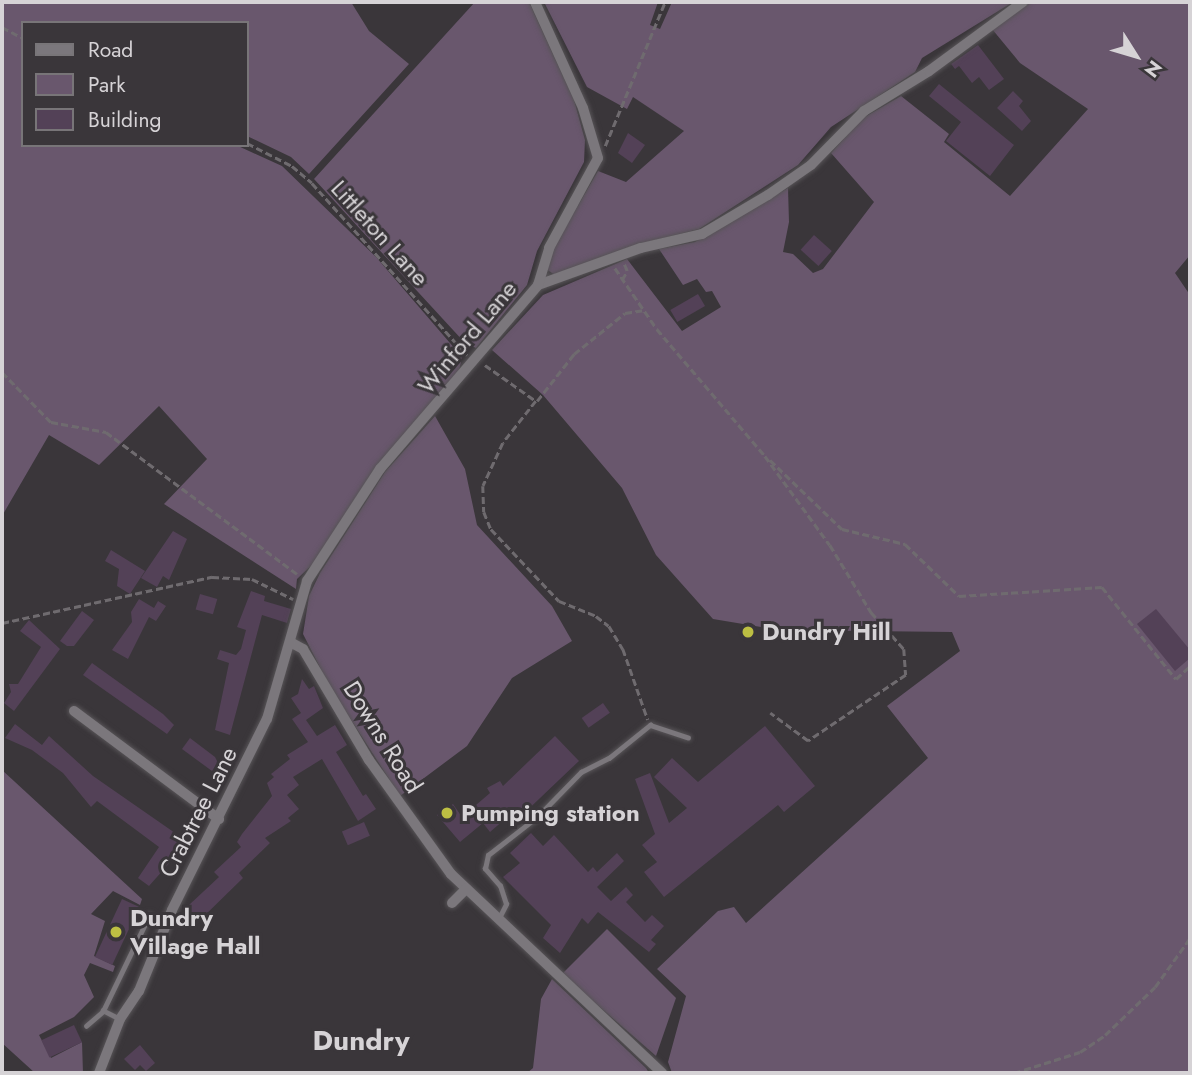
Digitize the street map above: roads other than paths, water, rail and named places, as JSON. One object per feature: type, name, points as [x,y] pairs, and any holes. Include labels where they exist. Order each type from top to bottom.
[{"type":"street","name":"Winford Lane","points":[[301,601],[307,581],[380,470],[538,285],[549,248],[598,158],[583,108],[535,2]]},
{"type":"street","points":[[538,285],[619,256],[702,234],[797,177],[864,111],[929,71],[1023,2]]},
{"type":"street","name":"Crabtree Lane","points":[[99,1073],[120,1019],[139,991],[172,911],[267,719],[301,601]]},
{"type":"street","name":"Downs Road","points":[[290,642],[303,649],[369,760],[466,889],[662,1073]]},
{"type":"street","points":[[74,711],[219,819]]},
{"type":"street","points":[[452,903],[466,889]]},
{"type":"lane","points":[[498,920],[506,904],[500,886],[485,869],[488,855],[537,817],[581,772],[609,758],[650,725],[688,737]]},
{"type":"lane","points":[[86,1026],[103,1011],[149,916]]},
{"type":"lane","points":[[103,1011],[120,1019]]},
{"type":"place","name":"Dundry Hill","points":[[748,632]]},
{"type":"place","name":"Pumping station","points":[[447,813]]},
{"type":"place","name":"Dundry Village Hall","points":[[116,932]]},
{"type":"district","name":"Dundry","points":[[361,1041]]}]
